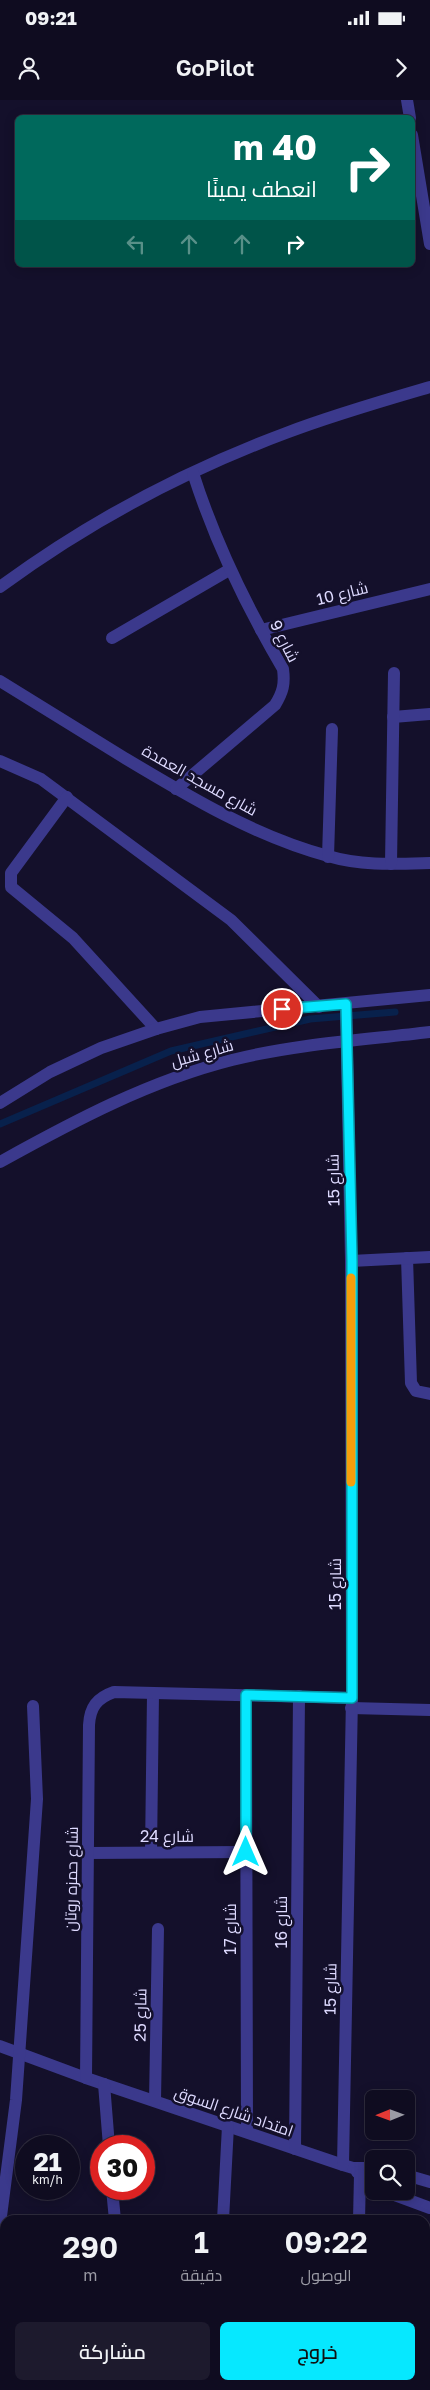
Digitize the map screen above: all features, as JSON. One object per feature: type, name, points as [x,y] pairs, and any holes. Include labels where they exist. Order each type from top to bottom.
[{"type":"street","points":[[407,100],[410,115]]},
{"type":"street","points":[[415,153],[430,244]]},
{"type":"street","points":[[0,587],[109,515],[194,473],[285,433],[430,387]]},
{"type":"street","name":"شارع 9","points":[[176,789],[275,705],[282,694],[285,682],[283,669],[230,570],[209,522],[194,473]]},
{"type":"street","points":[[112,638],[230,570]]},
{"type":"street","name":"شارع 10","points":[[261,630],[430,589]]},
{"type":"street","points":[[391,864],[394,673]]},
{"type":"street","name":"شارع مسجد العمدة","points":[[2,686],[176,789],[226,816],[328,856],[359,862],[391,864],[430,863]]},
{"type":"street","points":[[393,717],[430,714]]},
{"type":"street","points":[[328,856],[332,729]]},
{"type":"street","points":[[0,761],[41,779],[230,920],[319,1006]]},
{"type":"street","points":[[67,797],[11,873],[10,886],[73,938],[156,1029]]},
{"type":"street","name":"شارع شبل","points":[[0,1103],[50,1072],[101,1048],[156,1029],[200,1017],[430,995]]},
{"type":"street","name":"شارع 15","points":[[346,1004],[352,1261],[352,2170],[358,2215]]},
{"type":"street","name":"شارع شبل","points":[[0,1162],[136,1092],[183,1074],[231,1060],[281,1050],[430,1032]]},
{"type":"street","points":[[352,1261],[430,1257]]},
{"type":"street","points":[[407,1258],[411,1383],[416,1391],[430,1394]]},
{"type":"street","name":"شارع حمزه روتان","points":[[86,2078],[90,1714],[99,1700],[114,1692],[153,1694]]},
{"type":"street","points":[[151,1852],[153,1694],[299,1696],[430,1710]]},
{"type":"street","name":"شارع 17","points":[[246,1695],[247,2132]]},
{"type":"street","name":"شارع 16","points":[[295,2149],[299,1696]]},
{"type":"street","points":[[1,2215],[16,2100],[37,1799],[33,1706]]},
{"type":"street","name":"شارع 24","points":[[88,1853],[246,1852]]},
{"type":"street","name":"شارع 25","points":[[155,2101],[158,1929]]},
{"type":"street","name":"امتداد شارع السوق","points":[[0,2046],[86,2078],[295,2149],[352,2170],[365,2179]]},
{"type":"street","points":[[104,2084],[108,2135]]},
{"type":"street","points":[[224,2215],[228,2126]]},
{"type":"street","name":"امتداد شارع السوق","points":[[352,2170],[365,2169]]},
{"type":"street","points":[[415,2178],[430,2182]]},
{"type":"street","points":[[113,2200],[115,2215]]},
{"type":"street","points":[[408,2200],[430,2208]]},
{"type":"waterway","points":[[0,1124],[171,1051],[310,1019],[395,1012]]},
{"type":"slow traffic","points":[[351,1278],[351,1482]]},
{"type":"route","points":[[246,1852],[246,1695],[352,1698],[352,1261],[346,1004],[282,1009]]}]
